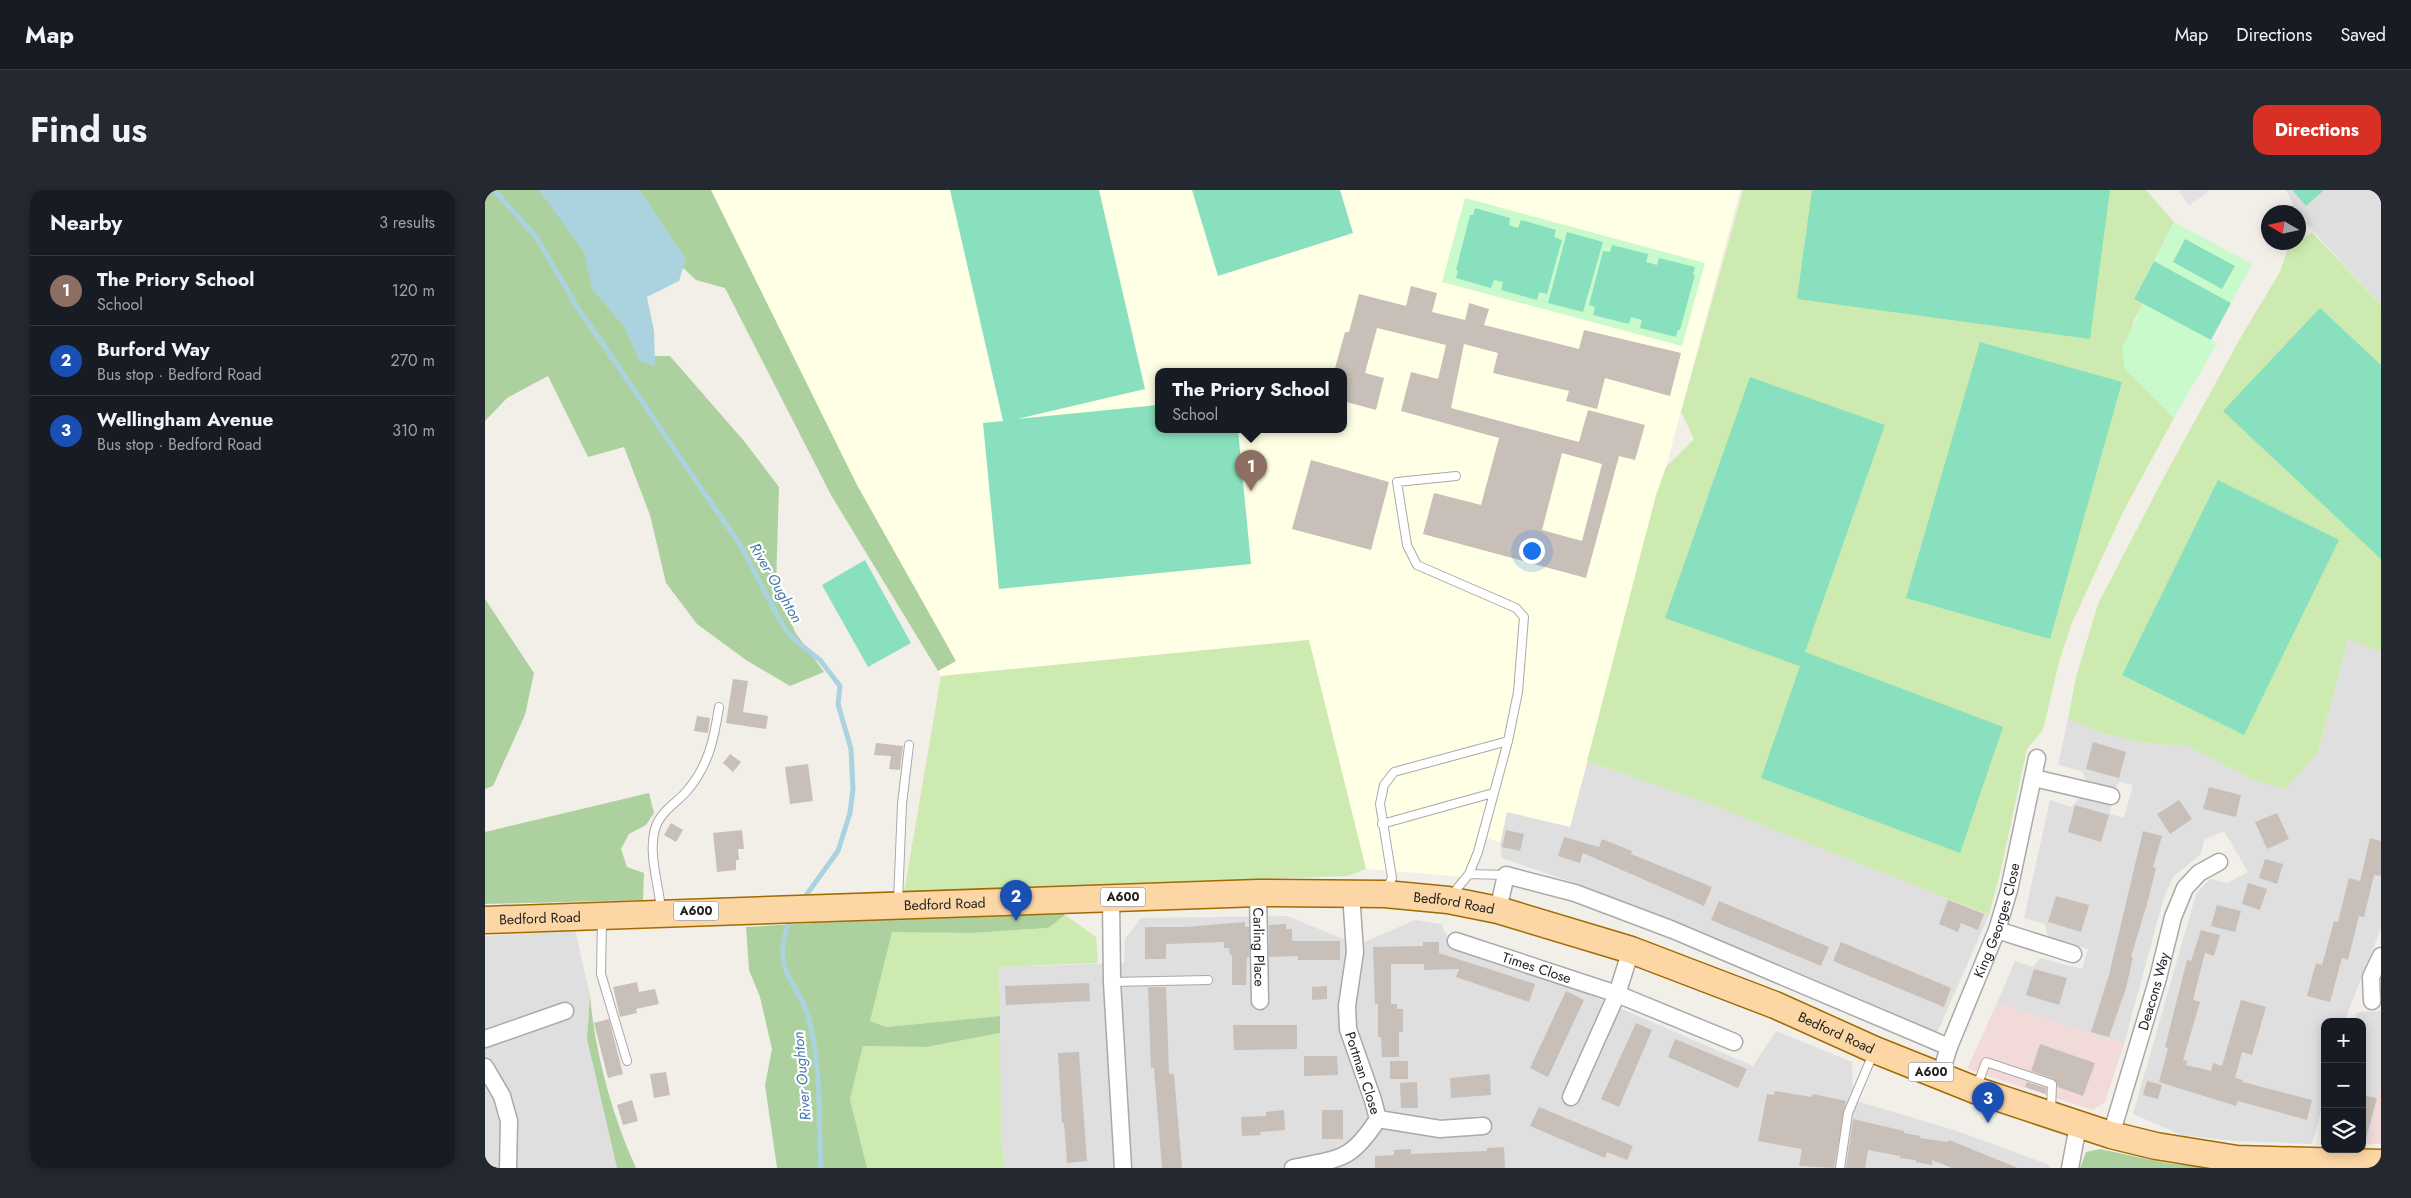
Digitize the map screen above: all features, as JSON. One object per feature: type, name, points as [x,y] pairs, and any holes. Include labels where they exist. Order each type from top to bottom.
[{"type":"main road","name":"Bedford Road","points":[[485,920],[661,912],[1258,893],[1385,894],[1448,900],[1498,910],[1631,950],[1775,1005],[1875,1050],[1975,1090],[2078,1126],[2156,1146],[2237,1159],[2381,1162]]},
{"type":"street","name":"King Georges Close","points":[[1940,1076],[1949,1047],[1997,930],[2009,890],[2037,758]]},
{"type":"street","points":[[2034,778],[2111,796]]},
{"type":"street","name":"Deacons Way","points":[[2111,1135],[2158,978],[2173,917],[2185,888],[2199,873],[2219,862]]},
{"type":"street","points":[[1498,910],[1506,875]]},
{"type":"street","name":"Bedford Road","points":[[1506,875],[1575,893],[1664,927],[1949,1047]]},
{"type":"street","name":"Carling Place","points":[[1258,893],[1260,1001]]},
{"type":"street","name":"Portman Close","points":[[1293,1168],[1344,1156],[1353,1152],[1360,1146],[1378,1119],[1347,1029],[1347,1006],[1355,952],[1351,893]]},
{"type":"street","points":[[1111,898],[1111,982],[1123,1168]]},
{"type":"street","points":[[1997,930],[2073,954]]},
{"type":"street","name":"Times Close","points":[[1456,941],[1617,994],[1734,1042]]},
{"type":"street","points":[[1571,1097],[1617,994],[1631,950]]},
{"type":"street","points":[[2371,1001],[2371,977],[2381,956]]},
{"type":"street","points":[[485,1039],[565,1011]]},
{"type":"street","points":[[485,1067],[502,1096],[509,1121],[509,1168]]},
{"type":"street","points":[[1378,1119],[1440,1129],[1483,1126]]},
{"type":"street","points":[[2070,1168],[2078,1126]]},
{"type":"lane","points":[[1448,900],[1469,874],[1478,852],[1508,741],[1518,692],[1524,617],[1516,608],[1417,565],[1407,545],[1397,482],[1456,476]]},
{"type":"lane","points":[[661,912],[653,847],[656,827],[665,812],[686,792],[702,771],[713,742],[719,708]]},
{"type":"lane","points":[[1385,894],[1392,878],[1380,804],[1383,785],[1394,772],[1508,741]]},
{"type":"lane","points":[[898,905],[901,804],[909,745]]},
{"type":"lane","points":[[1383,824],[1493,793]]},
{"type":"lane","points":[[1469,874],[1506,875]]},
{"type":"lane","points":[[602,915],[601,974],[627,1061]]},
{"type":"lane","points":[[1111,982],[1208,980]]},
{"type":"lane","points":[[1840,1168],[1848,1113],[1875,1050]]},
{"type":"shaded area","points":[[694,190],[1740,190],[1570,827],[1507,812],[1500,843],[1486,837],[1468,877],[1366,869],[1309,640],[941,676]]},
{"type":"shaded area","points":[[2178,190],[2210,190],[2189,206]]},
{"type":"shaded area","points":[[2286,190],[2381,190],[2381,305],[2306,224],[2306,205],[2294,205]]},
{"type":"shaded area","points":[[2348,639],[2381,652],[2381,928],[2346,1018],[2321,1018],[2321,1111],[2312,1144],[2235,1141],[2182,1135],[2133,1114],[2196,894],[2210,879],[2227,883],[2248,872],[2224,831],[2204,840],[2201,854],[2173,877],[2164,897],[2124,1044],[1997,1003],[2015,961],[2033,967],[2040,958],[2082,969],[2088,949],[2048,938],[2045,924],[2024,918],[2050,800],[2071,807],[2081,797],[2111,805],[2110,814],[2124,818],[2133,785],[2120,782],[2114,790],[2087,783],[2082,771],[2058,765],[2068,719],[2105,734],[2145,743],[2187,746],[2256,781],[2318,752]]},
{"type":"shaded area","points":[[1587,761],[1707,803],[1989,915],[1937,1033],[1575,883],[1502,858],[1500,843],[1507,812]]},
{"type":"shaded area","points":[[1287,916],[1341,938],[1362,943],[1415,920],[1441,924],[1452,946],[1590,995],[1753,1066],[1776,1031],[1852,1062],[1853,1100],[1954,1130],[2047,1164],[2050,1168],[1005,1168],[1001,1144],[998,967],[1124,963],[1125,939],[1141,918]]},
{"type":"shaded area","points":[[575,930],[590,995],[587,1039],[617,1168],[485,1168],[485,936]]},
{"type":"shaded area","points":[[1997,1003],[2124,1044],[2105,1102],[2092,1110],[1967,1069]]},
{"type":"shaded area","points":[[2381,1011],[2381,1085],[2367,1144],[2366,1018],[2355,1018],[2357,1012]]},
{"type":"shaded area","points":[[2381,1085],[2381,1144],[2367,1144],[2378,1095]]},
{"type":"green space","points":[[485,190],[547,190],[647,356],[670,356],[744,441],[779,487],[776,586],[795,632],[824,672],[790,686],[746,660],[697,624],[666,583],[650,515],[624,447],[588,457],[548,376],[507,398],[485,421]]},
{"type":"green space","points":[[622,190],[711,190],[857,485],[956,661],[938,671],[831,495],[725,288],[696,280],[648,235]]},
{"type":"green space","points":[[950,190],[1099,190],[1145,389],[1017,419],[1155,405],[1155,433],[1238,433],[1251,564],[999,589],[983,423],[1003,421]]},
{"type":"green space","points":[[1192,190],[1340,190],[1353,233],[1218,276]]},
{"type":"green space","points":[[1743,190],[2146,190],[2174,222],[2134,299],[2143,304],[2133,322],[2125,369],[2174,418],[2123,512],[2072,623],[2059,662],[2043,730],[2027,749],[2000,874],[1989,915],[1707,803],[1587,761],[1656,495],[1666,467],[1694,439],[1681,412]]},
{"type":"green space","points":[[1812,190],[2110,190],[2090,339],[1797,299]]},
{"type":"green space","points":[[2322,190],[2323,191],[2306,206],[2293,191]]},
{"type":"green space","points":[[1465,198],[1705,263],[1682,346],[1442,282]]},
{"type":"green space","points":[[1475,208],[1510,218],[1509,225],[1518,228],[1521,220],[1556,230],[1554,237],[1562,240],[1547,294],[1539,292],[1537,300],[1501,290],[1503,282],[1494,280],[1491,288],[1456,278],[1458,270],[1456,270],[1470,215],[1473,215]]},
{"type":"green space","points":[[2174,222],[2252,264],[2231,303],[2154,261]]},
{"type":"green space","points":[[1567,232],[1603,242],[1583,312],[1548,303]]},
{"type":"green space","points":[[2312,232],[2381,305],[2381,652],[2348,639],[2318,752],[2285,789],[2256,781],[2187,746],[2145,743],[2105,734],[2068,719],[2076,677],[2098,604],[2165,475],[2242,335],[2280,272],[2287,251],[2306,250],[2306,237]]},
{"type":"green space","points":[[2185,239],[2235,266],[2222,289],[2173,262]]},
{"type":"green space","points":[[1612,245],[1648,254],[1646,262],[1657,265],[1659,258],[1695,267],[1693,275],[1695,275],[1680,330],[1678,330],[1676,337],[1640,328],[1642,320],[1631,317],[1629,324],[1593,315],[1595,307],[1589,305],[1603,251],[1610,252]]},
{"type":"green space","points":[[2154,261],[2231,303],[2211,340],[2134,299]]},
{"type":"green space","points":[[2143,304],[2217,343],[2174,418],[2125,369],[2122,348]]},
{"type":"green space","points":[[2320,308],[2381,365],[2381,559],[2223,411]]},
{"type":"green space","points":[[1980,342],[2122,382],[2050,639],[1906,598]]},
{"type":"green space","points":[[1750,377],[1885,425],[1805,652],[2003,727],[1960,853],[1761,778],[1800,666],[1665,618]]},
{"type":"green space","points":[[2218,480],[2339,540],[2244,735],[2122,675]]},
{"type":"green space","points":[[865,560],[911,643],[868,667],[822,585]]},
{"type":"green space","points":[[485,599],[534,673],[525,715],[493,786],[485,789]]},
{"type":"green space","points":[[1309,640],[1366,869],[1348,876],[904,892],[941,676]]},
{"type":"green space","points":[[649,793],[654,813],[646,825],[629,834],[621,849],[627,867],[644,873],[643,900],[485,904],[485,832]]},
{"type":"green space","points":[[1057,909],[1065,915],[1048,928],[972,933],[892,932],[870,1021],[886,1027],[1000,1016],[1000,1033],[927,1047],[863,1046],[850,1099],[867,1168],[777,1168],[765,1085],[772,1049],[760,997],[749,970],[746,927]]},
{"type":"green space","points":[[1065,915],[1096,937],[1098,963],[998,967],[1000,1016],[886,1027],[869,1021],[892,931],[972,933],[1048,928]]},
{"type":"green space","points":[[590,995],[600,1062],[619,1127],[636,1168],[617,1168],[587,1039]]},
{"type":"green space","points":[[1000,1033],[1001,1144],[1005,1168],[867,1168],[850,1099],[863,1046],[927,1047]]},
{"type":"green space","points":[[2100,1149],[2166,1163],[2209,1168],[2080,1168],[2086,1152]]},
{"type":"water","points":[[539,190],[640,190],[686,259],[679,281],[647,297],[654,331],[655,366],[639,361],[625,328],[592,289],[584,252]]},
{"type":"building","points":[[1411,286],[1437,293],[1432,312],[1465,320],[1469,303],[1489,309],[1484,325],[1579,349],[1584,330],[1681,353],[1670,396],[1605,378],[1597,409],[1566,401],[1569,391],[1493,373],[1498,353],[1464,344],[1451,408],[1579,442],[1588,410],[1645,425],[1635,460],[1619,456],[1586,578],[1423,534],[1434,493],[1481,505],[1499,438],[1401,411],[1411,372],[1438,379],[1446,345],[1377,328],[1365,373],[1384,378],[1376,410],[1347,402],[1347,368],[1335,368],[1345,332],[1349,332],[1359,294],[1406,306]],"holes":[[[1562,453],[1602,464],[1582,541],[1542,530]]]},
{"type":"building","points":[[1311,460],[1389,482],[1371,550],[1292,529]]},
{"type":"building","points":[[733,679],[748,681],[743,712],[768,716],[766,729],[726,723]]},
{"type":"building","points":[[697,716],[710,718],[708,733],[694,731]]},
{"type":"building","points":[[2093,742],[2126,752],[2119,778],[2086,769]]},
{"type":"building","points":[[876,743],[903,746],[900,770],[889,769],[891,756],[874,755]]},
{"type":"building","points":[[730,754],[741,762],[733,772],[723,763]]},
{"type":"building","points":[[808,764],[813,801],[790,804],[785,767]]},
{"type":"building","points":[[2209,787],[2241,795],[2236,817],[2203,809]]},
{"type":"building","points":[[2179,800],[2192,819],[2170,834],[2157,814]]},
{"type":"building","points":[[2075,805],[2109,815],[2101,842],[2068,832]]},
{"type":"building","points":[[2277,813],[2289,839],[2267,849],[2255,822]]},
{"type":"building","points":[[671,823],[683,830],[676,842],[664,835]]},
{"type":"building","points":[[742,830],[744,849],[738,849],[739,860],[736,860],[736,870],[717,872],[713,833]]},
{"type":"building","points":[[1506,830],[1524,834],[1520,851],[1502,847]]},
{"type":"building","points":[[2143,831],[2162,836],[2153,867],[2156,868],[2149,897],[2131,957],[2133,957],[2126,988],[2109,1037],[2091,1032],[2109,975]]},
{"type":"building","points":[[1564,837],[1599,847],[1602,839],[1632,851],[1631,854],[1712,887],[1704,906],[1583,853],[1580,863],[1558,856]]},
{"type":"building","points":[[2370,838],[2381,841],[2381,876],[2374,875],[2364,917],[2359,916],[2348,960],[2342,958],[2330,1002],[2307,996],[2316,963],[2322,965],[2334,921],[2338,922],[2349,878],[2360,881]]},
{"type":"building","points":[[2265,859],[2283,864],[2277,884],[2259,878]]},
{"type":"building","points":[[2248,883],[2267,889],[2260,910],[2242,904]]},
{"type":"building","points":[[2056,896],[2089,905],[2081,932],[2048,922]]},
{"type":"building","points":[[1948,900],[1984,914],[1978,930],[1961,923],[1958,932],[1939,924]]},
{"type":"building","points":[[1719,901],[1829,947],[1821,966],[1711,920]]},
{"type":"building","points":[[2217,905],[2241,911],[2235,932],[2211,926]]},
{"type":"building","points":[[1245,922],[1245,927],[1249,927],[1249,957],[1247,957],[1246,985],[1232,985],[1232,955],[1230,955],[1229,948],[1224,948],[1224,942],[1166,944],[1166,959],[1145,959],[1145,927],[1186,927]]},
{"type":"building","points":[[1286,924],[1286,929],[1292,929],[1292,941],[1340,941],[1340,960],[1298,960],[1298,956],[1269,957],[1269,925]]},
{"type":"building","points":[[2201,930],[2220,935],[2214,956],[2205,953],[2193,1000],[2200,1002],[2183,1060],[2187,1061],[2186,1065],[2211,1071],[2213,1063],[2222,1066],[2241,1000],[2266,1007],[2252,1055],[2242,1052],[2235,1078],[2243,1080],[2243,1082],[2312,1100],[2307,1120],[2238,1101],[2236,1106],[2159,1082],[2168,1048],[2165,1047],[2187,960],[2191,961]]},
{"type":"building","points":[[1423,942],[1439,942],[1439,953],[1535,984],[1529,1002],[1456,977],[1459,969],[1424,970],[1424,964],[1391,964],[1391,1004],[1397,1004],[1397,1009],[1403,1009],[1403,1032],[1399,1032],[1399,1057],[1382,1057],[1381,1037],[1378,1037],[1378,1004],[1375,1004],[1373,947],[1423,946]]},
{"type":"building","points":[[1841,942],[1951,988],[1944,1007],[1833,961]]},
{"type":"building","points":[[2034,969],[2067,978],[2059,1005],[2026,995]]},
{"type":"building","points":[[637,982],[639,992],[655,989],[659,1004],[636,1009],[637,1013],[620,1017],[613,987]]},
{"type":"building","points":[[1089,983],[1090,1001],[1006,1005],[1005,986]]},
{"type":"building","points":[[1327,986],[1327,999],[1312,1000],[1312,987]]},
{"type":"building","points":[[1148,987],[1166,987],[1169,1074],[1174,1074],[1182,1168],[1162,1168],[1154,1068],[1151,1068]]},
{"type":"building","points":[[1566,991],[1584,1000],[1548,1077],[1530,1068]]},
{"type":"building","points":[[609,1019],[623,1074],[608,1078],[594,1023]]},
{"type":"building","points":[[1636,1023],[1652,1030],[1619,1107],[1601,1099]]},
{"type":"building","points":[[1233,1025],[1297,1025],[1297,1049],[1234,1050]]},
{"type":"building","points":[[1675,1039],[1747,1069],[1738,1088],[1668,1057]]},
{"type":"building","points":[[2040,1044],[2095,1063],[2083,1096],[2058,1087],[2054,1079],[2031,1071]]},
{"type":"building","points":[[1079,1052],[1087,1161],[1067,1163],[1064,1123],[1062,1123],[1058,1053]]},
{"type":"building","points":[[1304,1056],[1337,1056],[1338,1075],[1304,1076]]},
{"type":"building","points":[[1390,1061],[1408,1061],[1408,1079],[1390,1079]]},
{"type":"building","points":[[666,1072],[670,1095],[654,1098],[650,1074]]},
{"type":"building","points":[[1490,1074],[1491,1095],[1451,1098],[1450,1078]]},
{"type":"building","points":[[2147,1081],[2162,1085],[2158,1099],[2143,1095]]},
{"type":"building","points":[[1417,1082],[1418,1108],[1401,1108],[1400,1083]]},
{"type":"building","points":[[2027,1082],[2046,1088],[2046,1094],[2025,1087]]},
{"type":"building","points":[[1775,1091],[1812,1097],[1813,1094],[1846,1101],[1834,1168],[1799,1166],[1802,1149],[1758,1141],[1767,1094],[1774,1095]]},
{"type":"building","points":[[2366,1096],[2377,1098],[2366,1138]]},
{"type":"building","points":[[632,1100],[638,1121],[623,1125],[617,1105]]},
{"type":"building","points":[[1539,1107],[1633,1146],[1627,1160],[1607,1152],[1605,1158],[1530,1126]]},
{"type":"building","points":[[1284,1110],[1285,1130],[1260,1132],[1261,1135],[1242,1136],[1241,1117],[1266,1116],[1266,1112]]},
{"type":"building","points":[[1322,1110],[1343,1110],[1343,1139],[1322,1139]]},
{"type":"building","points":[[1853,1119],[1904,1131],[1904,1133],[1920,1136],[1920,1138],[1948,1142],[1949,1140],[2018,1168],[1952,1168],[1932,1160],[1932,1165],[1868,1150],[1865,1168],[1846,1168]]},
{"type":"building","points":[[1504,1147],[1505,1168],[1375,1168],[1375,1156],[1394,1155],[1394,1150],[1411,1149],[1411,1154],[1487,1151],[1487,1148]]},
{"type":"waterway","name":"River Oughton","points":[[494,190],[537,238],[574,302],[742,548],[784,628],[796,641],[820,660],[840,686],[838,704],[851,749],[853,789],[850,813],[838,851],[802,901]]},
{"type":"waterway","name":"River Oughton","points":[[792,917],[785,934],[783,958],[789,976],[805,1007],[812,1032],[819,1090],[821,1168]]},
{"type":"place","name":"The Priory School","points":[[1251,491]]},
{"type":"place","name":"Burford Way","points":[[1016,921]]},
{"type":"place","name":"Wellingham Avenue","points":[[1988,1123]]}]
